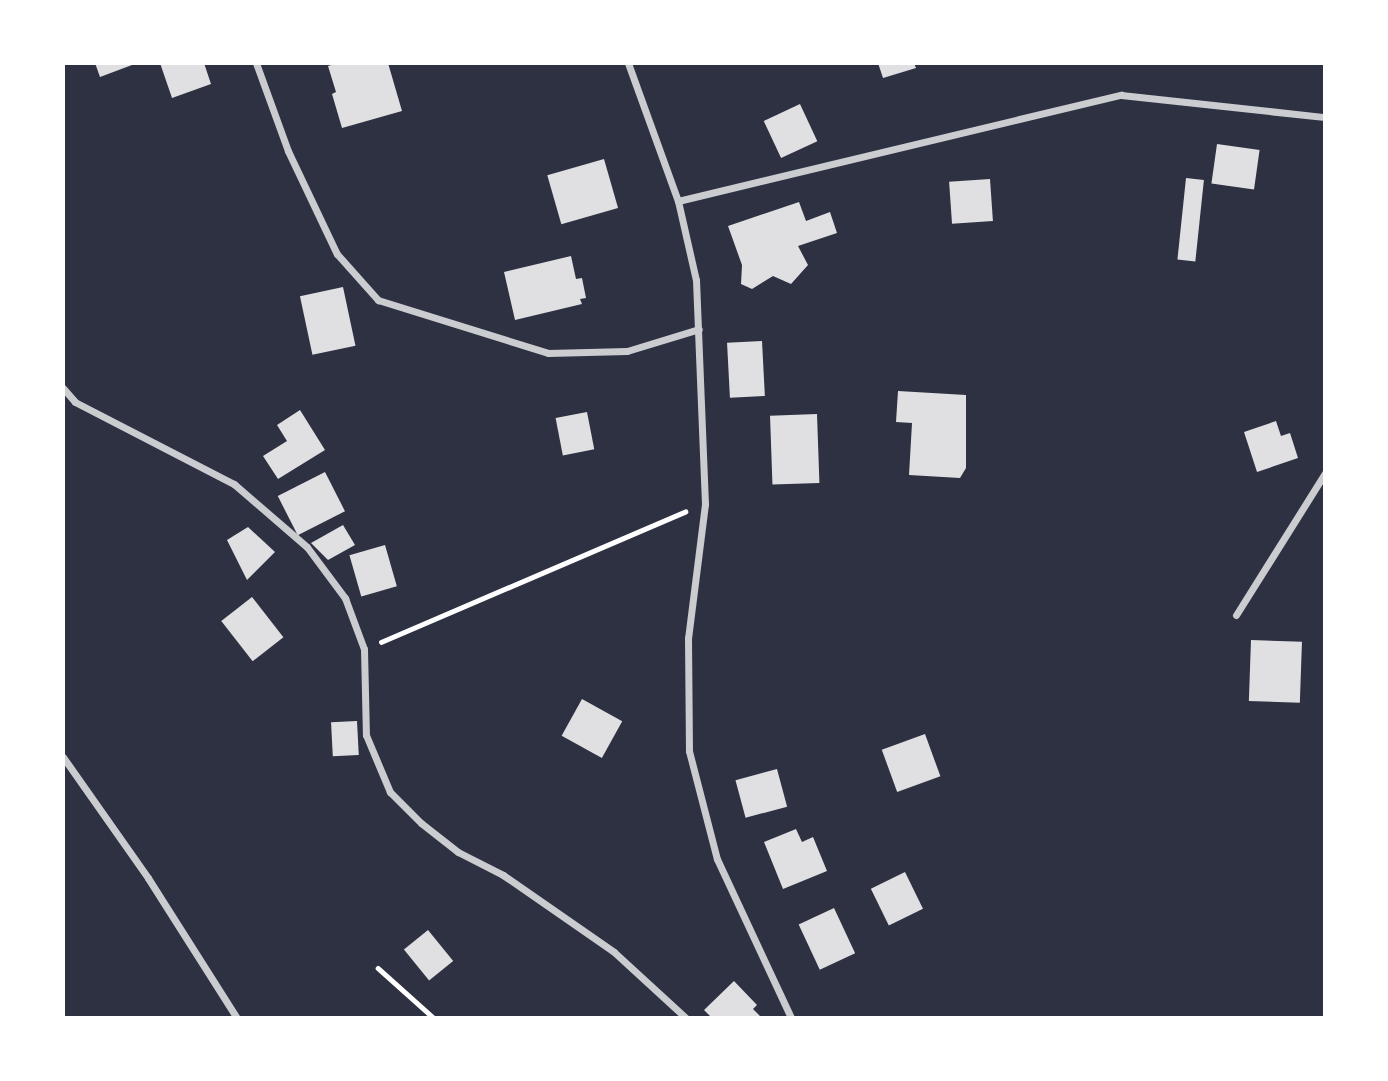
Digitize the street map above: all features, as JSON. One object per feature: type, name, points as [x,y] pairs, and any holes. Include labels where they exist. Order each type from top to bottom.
[{"type":"street","points":[[256,63],[288,150],[337,254],[379,300],[548,353],[627,351],[699,329]]},
{"type":"street","points":[[628,63],[678,201],[696,280],[705,504],[688,638],[689,751],[717,859],[791,1018]]},
{"type":"street","points":[[678,201],[1121,95],[1325,117]]},
{"type":"street","points":[[63,388],[75,402],[234,484],[307,547],[345,598],[364,649],[366,735],[390,792],[421,823],[458,852],[503,875],[614,952],[686,1018]]},
{"type":"street","points":[[1236,615],[1325,473]]},
{"type":"street","points":[[63,757],[148,878],[237,1018]]},
{"type":"path","points":[[364,649],[705,504]]},
{"type":"path","points":[[378,968],[434,1018]]},
{"type":"building","points":[[95,63],[132,63],[132,65],[100,77]]},
{"type":"building","points":[[160,63],[204,63],[211,84],[172,98]]},
{"type":"building","points":[[338,63],[388,63],[402,111],[342,128],[332,94],[336,92],[328,66]]},
{"type":"building","points":[[878,63],[914,63],[916,68],[883,78]]},
{"type":"building","points":[[800,104],[817,141],[781,158],[764,121]]},
{"type":"building","points":[[1217,144],[1260,150],[1254,190],[1211,184]]},
{"type":"building","points":[[604,159],[618,208],[561,224],[547,175]]},
{"type":"building","points":[[1186,178],[1204,180],[1195,261],[1177,260]]},
{"type":"building","points":[[990,179],[993,221],[952,224],[949,182]]},
{"type":"building","points":[[799,202],[806,221],[830,212],[837,233],[798,246],[808,265],[791,284],[773,276],[752,289],[741,284],[742,265],[728,226]]},
{"type":"building","points":[[571,256],[576,279],[582,278],[586,298],[580,299],[582,304],[515,320],[504,272]]},
{"type":"building","points":[[343,287],[355,346],[312,355],[300,296]]},
{"type":"building","points":[[762,341],[765,396],[730,398],[727,343]]},
{"type":"building","points":[[898,391],[966,395],[966,468],[960,478],[909,475],[912,423],[896,422]]},
{"type":"building","points":[[300,410],[325,450],[278,479],[263,456],[287,441],[277,425]]},
{"type":"building","points":[[587,412],[594,449],[563,455],[556,418]]},
{"type":"building","points":[[817,414],[819,483],[772,485],[770,416]]},
{"type":"building","points":[[1276,421],[1281,436],[1290,433],[1298,458],[1257,472],[1244,432]]},
{"type":"building","points":[[325,472],[345,511],[298,535],[278,496]]},
{"type":"building","points":[[343,525],[355,545],[328,560],[311,543]]},
{"type":"building","points":[[248,527],[275,552],[247,580],[227,540]]},
{"type":"building","points":[[385,545],[397,586],[361,597],[349,555]]},
{"type":"building","points":[[252,597],[283,637],[253,661],[221,621]]},
{"type":"building","points":[[1251,640],[1302,642],[1300,703],[1249,701]]},
{"type":"building","points":[[582,699],[622,721],[602,758],[562,736]]},
{"type":"building","points":[[357,721],[359,755],[333,756],[331,722]]},
{"type":"building","points":[[925,734],[940,776],[897,792],[882,750]]},
{"type":"building","points":[[777,769],[787,807],[746,818],[735,780]]},
{"type":"building","points":[[796,829],[802,842],[813,837],[827,871],[783,889],[764,842]]},
{"type":"building","points":[[905,872],[923,909],[889,926],[871,889]]},
{"type":"building","points":[[834,908],[855,953],[820,970],[799,924]]},
{"type":"building","points":[[428,930],[453,961],[429,981],[404,950]]},
{"type":"building","points":[[734,981],[757,1005],[753,1009],[762,1018],[712,1018],[704,1010]]}]
